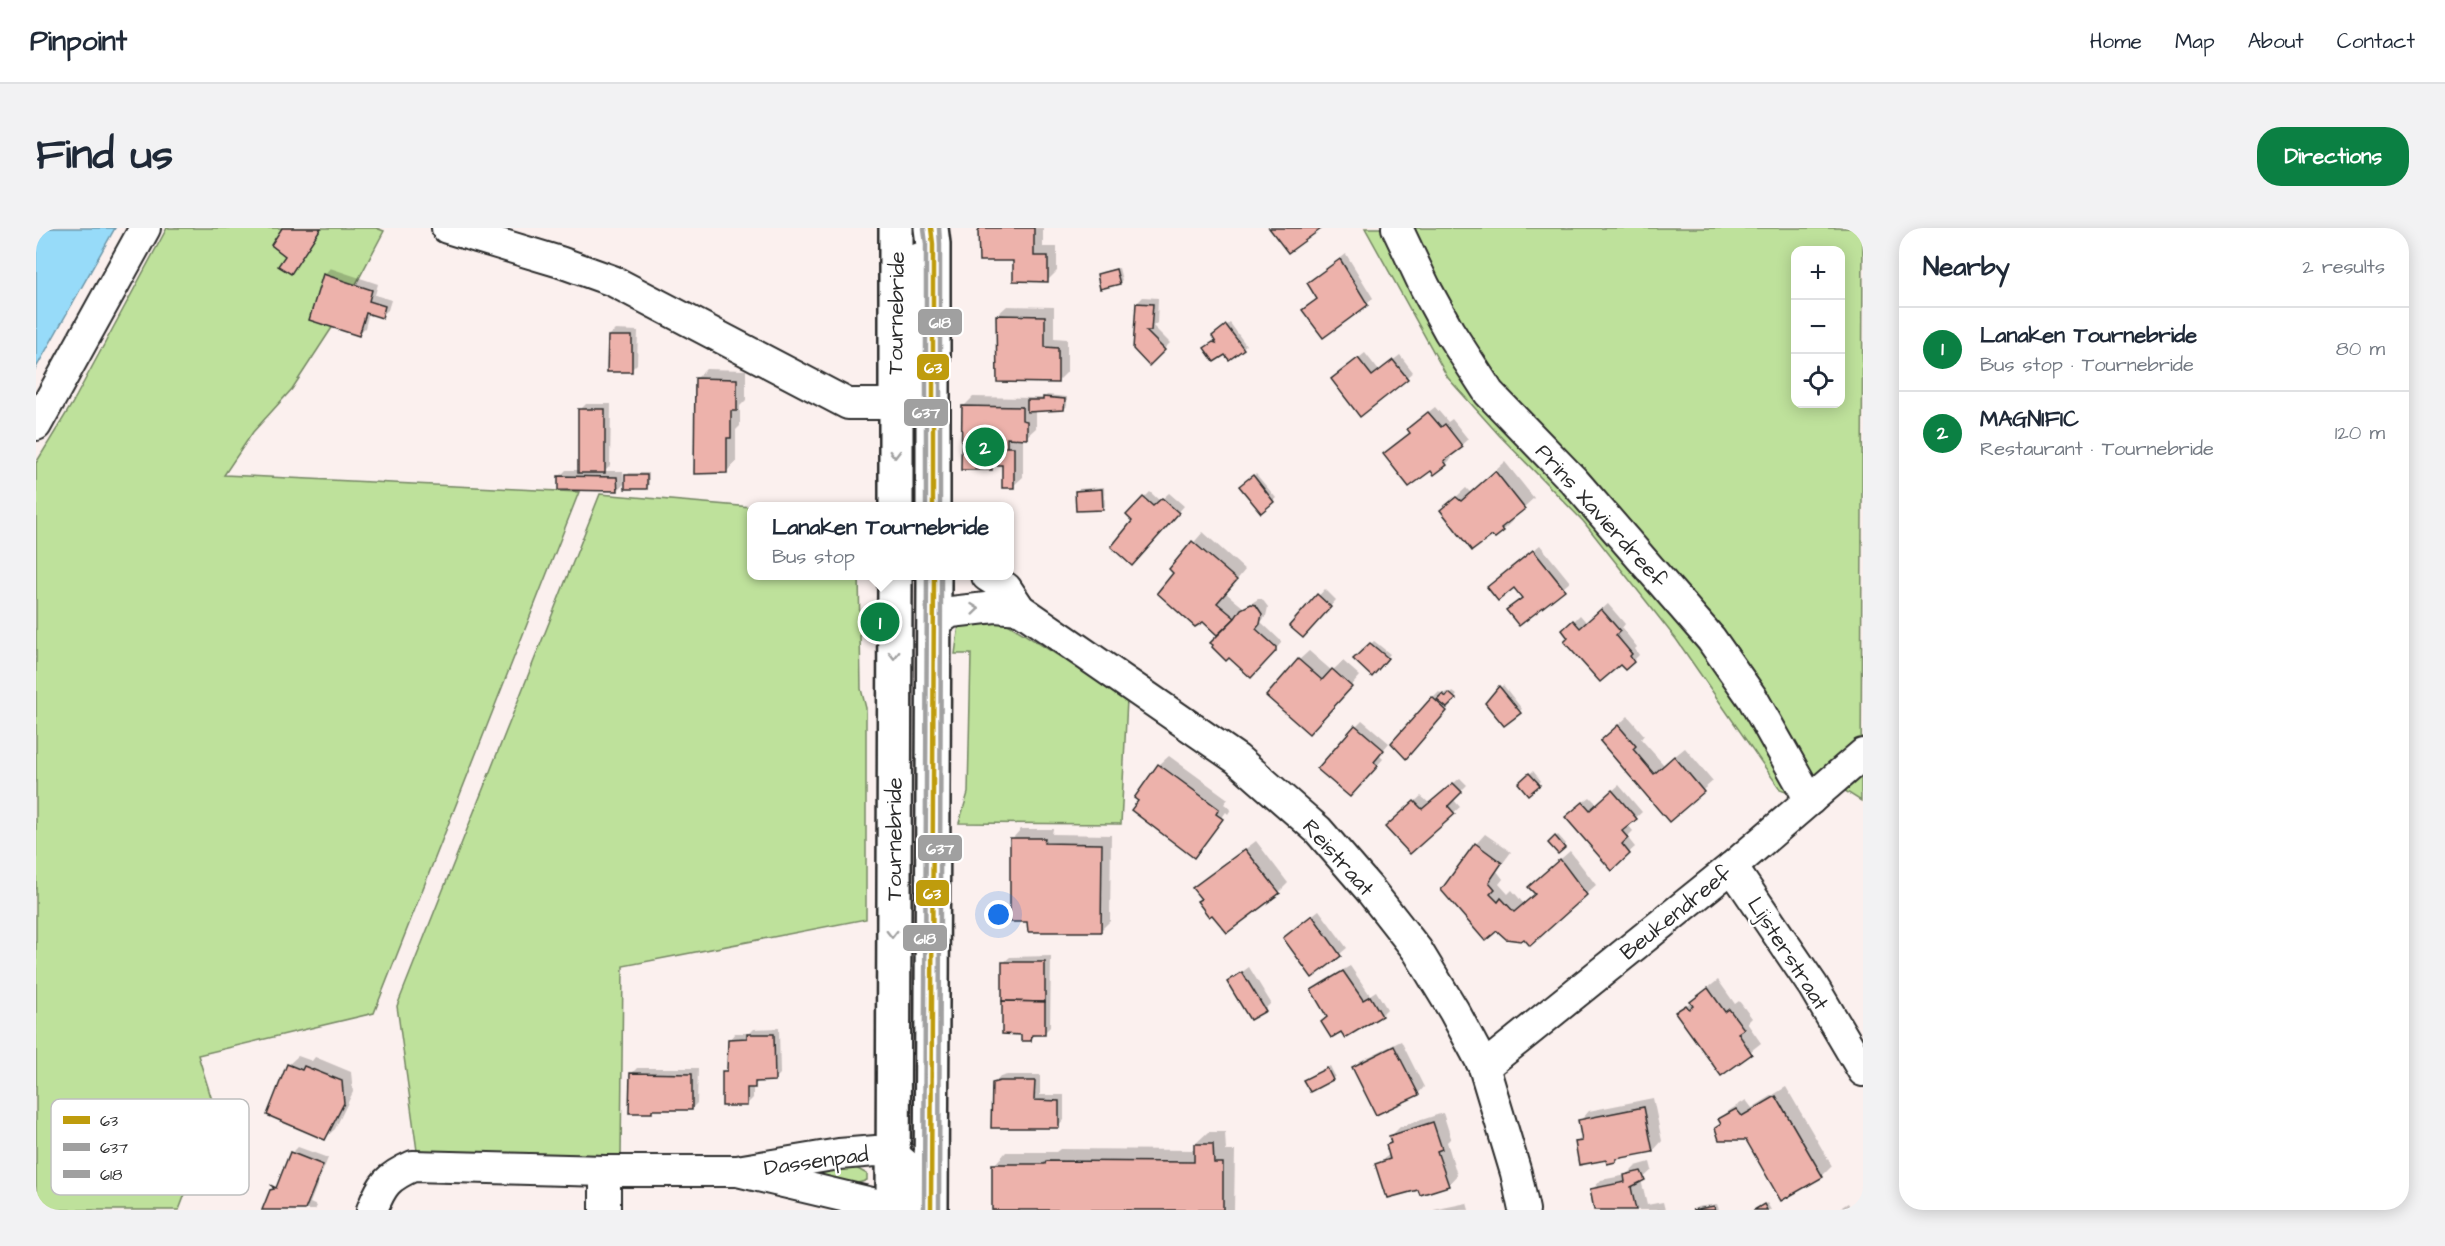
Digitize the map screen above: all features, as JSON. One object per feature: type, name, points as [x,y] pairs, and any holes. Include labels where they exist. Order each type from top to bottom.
[{"type":"main road","name":"Tournebride","points":[[896,228],[896,502]]},
{"type":"main road","name":"Tournebride","points":[[931,228],[933,244],[933,502]]},
{"type":"main road","name":"Tournebride","points":[[893,1209],[895,580]]},
{"type":"main road","name":"Tournebride","points":[[931,1198],[934,580]]},
{"type":"street","points":[[36,425],[145,228]]},
{"type":"street","points":[[447,228],[560,262],[613,281],[848,404],[895,404],[910,391],[923,228]]},
{"type":"street","name":"Prins Xavierdreef","points":[[1397,228],[1449,331],[1490,393],[1575,482],[1711,639],[1753,699],[1810,800]]},
{"type":"street","name":"Reistraat","points":[[993,580],[1006,588],[1020,609],[1238,759],[1318,830],[1370,890],[1417,950],[1484,1067],[1516,1173],[1524,1210]]},
{"type":"street","points":[[934,623],[951,612],[995,607],[1020,609]]},
{"type":"street","name":"Beukendreef","points":[[1484,1067],[1732,867],[1863,754]]},
{"type":"street","name":"Lijsterstraat","points":[[1732,867],[1813,986],[1863,1071]]},
{"type":"street","name":"Dassenpad","points":[[372,1210],[378,1195],[392,1175],[413,1166],[605,1171],[738,1171],[876,1150],[893,1154],[931,1198]]},
{"type":"street","points":[[605,1171],[605,1210]]},
{"type":"street","name":"Dassenpad","points":[[738,1171],[893,1209]]},
{"type":"street","points":[[893,1209],[931,1198]]},
{"type":"green space","points":[[167,228],[376,228],[384,231],[337,320],[292,389],[253,432],[224,475],[579,492],[374,1013],[198,1055],[212,1099],[51,1099],[51,1195],[185,1195],[179,1210],[40,1210],[36,1208],[36,463],[72,404]]},
{"type":"green space","points":[[1365,228],[1863,228],[1861,801],[1831,782],[1810,800],[1780,789],[1676,639],[1583,521],[1499,435],[1448,378]]},
{"type":"green space","points":[[600,494],[747,507],[747,580],[859,580],[861,689],[866,708],[866,919],[623,966],[621,1158],[418,1158],[397,1006]]},
{"type":"green space","points":[[1000,619],[1127,699],[1121,824],[959,823],[968,793],[971,654],[955,654],[959,625]]},
{"type":"green space","points":[[835,1164],[856,1168],[867,1174],[867,1180],[839,1184],[794,1170]]},
{"type":"water","points":[[36,228],[115,228],[36,368]]},
{"type":"building","points":[[282,228],[321,228],[291,274],[278,266],[285,256],[271,245]]},
{"type":"building","points":[[980,228],[1034,228],[1034,256],[1048,256],[1048,282],[1013,281],[1013,261],[979,261],[978,231]]},
{"type":"building","points":[[1269,228],[1320,228],[1321,229],[1288,253]]},
{"type":"building","points":[[1340,259],[1368,305],[1323,338],[1302,310],[1317,299],[1307,283]]},
{"type":"building","points":[[1116,269],[1120,284],[1100,289],[1097,274]]},
{"type":"building","points":[[323,274],[372,290],[369,301],[385,306],[382,318],[366,313],[359,336],[309,320]]},
{"type":"building","points":[[1136,303],[1153,304],[1151,331],[1146,331],[1165,350],[1149,366],[1133,349]]},
{"type":"building","points":[[996,315],[1045,316],[1045,347],[1058,348],[1058,383],[997,382]]},
{"type":"building","points":[[1226,325],[1244,349],[1229,360],[1225,355],[1214,362],[1204,348],[1213,342],[1216,343],[1212,336]]},
{"type":"building","points":[[608,336],[632,336],[632,372],[607,372]]},
{"type":"building","points":[[1358,358],[1372,376],[1393,360],[1408,379],[1360,417],[1331,379]]},
{"type":"building","points":[[695,378],[737,379],[737,411],[731,411],[731,438],[727,438],[727,473],[694,474]]},
{"type":"building","points":[[1043,397],[1065,399],[1064,410],[1027,412],[1027,400],[1043,400]]},
{"type":"building","points":[[962,406],[1022,407],[1022,420],[1027,421],[1027,439],[1007,438],[1007,447],[1014,447],[1014,488],[1002,488],[1002,465],[992,465],[992,470],[961,470]]},
{"type":"building","points":[[578,409],[605,409],[605,473],[578,473]]},
{"type":"building","points":[[1428,412],[1441,427],[1445,424],[1463,447],[1444,461],[1447,465],[1434,475],[1431,471],[1409,487],[1383,454],[1410,433],[1407,429]]},
{"type":"building","points":[[1495,471],[1525,509],[1501,528],[1504,531],[1495,538],[1492,536],[1472,551],[1440,510],[1456,497],[1461,501]]},
{"type":"building","points":[[625,475],[647,475],[647,489],[625,489]]},
{"type":"building","points":[[1253,475],[1274,502],[1261,513],[1239,486]]},
{"type":"building","points":[[558,476],[617,477],[618,491],[558,490]]},
{"type":"building","points":[[1102,489],[1103,510],[1076,511],[1075,491]]},
{"type":"building","points":[[1143,497],[1153,506],[1162,498],[1179,513],[1132,566],[1111,547],[1132,521],[1126,515]]},
{"type":"building","points":[[1192,541],[1237,580],[1217,603],[1235,618],[1217,635],[1203,622],[1195,627],[1157,593],[1173,573],[1169,569]]},
{"type":"building","points":[[1533,550],[1565,590],[1519,626],[1506,610],[1522,598],[1514,588],[1498,601],[1487,587]]},
{"type":"building","points":[[1317,594],[1331,607],[1303,638],[1289,626]]},
{"type":"building","points":[[1251,604],[1256,605],[1262,614],[1260,624],[1256,629],[1276,647],[1276,651],[1251,678],[1229,658],[1226,661],[1210,643],[1241,609]]},
{"type":"building","points":[[1601,609],[1620,631],[1616,635],[1632,654],[1630,656],[1634,662],[1625,670],[1620,665],[1600,682],[1564,642],[1568,638],[1562,630],[1573,620],[1580,628]]},
{"type":"building","points":[[1370,643],[1388,658],[1372,677],[1353,659]]},
{"type":"building","points":[[1298,659],[1322,680],[1332,669],[1352,687],[1309,734],[1266,696]]},
{"type":"building","points":[[1499,686],[1521,713],[1504,726],[1485,703]]},
{"type":"building","points":[[1449,693],[1456,699],[1447,708],[1437,700],[1443,694],[1446,697]]},
{"type":"building","points":[[1432,697],[1447,711],[1406,759],[1391,743]]},
{"type":"building","points":[[1355,725],[1384,750],[1374,762],[1378,766],[1350,797],[1317,769]]},
{"type":"building","points":[[1618,725],[1636,746],[1633,749],[1654,774],[1674,756],[1704,792],[1669,822],[1600,741]]},
{"type":"building","points":[[1158,764],[1219,809],[1216,814],[1223,819],[1194,858],[1131,810],[1138,801],[1134,798]]},
{"type":"building","points":[[1529,773],[1540,785],[1528,795],[1518,783]]},
{"type":"building","points":[[1453,783],[1462,792],[1448,806],[1455,814],[1410,854],[1385,827],[1414,801],[1422,809]]},
{"type":"building","points":[[1612,790],[1637,819],[1622,831],[1628,838],[1622,844],[1630,854],[1612,871],[1565,817],[1583,802],[1590,810]]},
{"type":"building","points":[[1555,836],[1565,848],[1558,854],[1548,843]]},
{"type":"building","points":[[1010,838],[1045,838],[1044,843],[1102,844],[1101,932],[1028,932],[1027,922],[1010,922]]},
{"type":"building","points":[[1475,843],[1502,863],[1489,882],[1495,889],[1490,894],[1498,902],[1501,898],[1514,912],[1535,894],[1528,887],[1560,859],[1587,895],[1530,946],[1524,939],[1521,941],[1506,939],[1497,931],[1485,941],[1441,890]]},
{"type":"building","points":[[1245,849],[1280,893],[1227,933],[1212,915],[1209,917],[1197,901],[1201,899],[1192,888]]},
{"type":"building","points":[[1312,915],[1341,956],[1312,978],[1283,938]]},
{"type":"building","points":[[1002,962],[1045,962],[1045,1002],[1002,1001]]},
{"type":"building","points":[[1343,971],[1363,1000],[1370,996],[1382,1016],[1345,1038],[1341,1032],[1331,1038],[1321,1022],[1327,1017],[1311,990]]},
{"type":"building","points":[[1242,972],[1266,1011],[1250,1020],[1227,982]]},
{"type":"building","points":[[1708,988],[1725,1012],[1729,1009],[1744,1029],[1738,1033],[1752,1054],[1721,1076],[1675,1012],[1686,1005],[1689,1009],[1693,1006],[1690,1002]]},
{"type":"building","points":[[1002,1001],[1045,1002],[1045,1035],[1032,1035],[1031,1041],[1021,1041],[1021,1035],[1002,1034]]},
{"type":"building","points":[[747,1034],[774,1034],[775,1081],[755,1082],[755,1088],[747,1088],[747,1106],[722,1106],[722,1071],[727,1071],[728,1039],[747,1038]]},
{"type":"building","points":[[1394,1046],[1419,1095],[1376,1115],[1352,1067]]},
{"type":"building","points":[[287,1064],[302,1070],[304,1066],[342,1081],[344,1103],[325,1140],[267,1115]]},
{"type":"building","points":[[1327,1068],[1333,1080],[1310,1092],[1303,1080]]},
{"type":"building","points":[[630,1073],[692,1074],[692,1110],[652,1110],[652,1113],[629,1113]]},
{"type":"building","points":[[1035,1081],[1034,1100],[1059,1101],[1059,1128],[991,1128],[992,1083]]},
{"type":"building","points":[[1776,1096],[1823,1177],[1781,1201],[1746,1140],[1719,1140],[1715,1128],[1721,1124],[1718,1119],[1736,1109],[1742,1116]]},
{"type":"building","points":[[1644,1107],[1653,1152],[1616,1159],[1616,1162],[1607,1164],[1606,1160],[1579,1165],[1575,1142],[1582,1141],[1578,1120]]},
{"type":"building","points":[[1433,1122],[1442,1149],[1437,1151],[1449,1186],[1420,1195],[1418,1190],[1388,1198],[1375,1164],[1390,1159],[1386,1145],[1391,1143],[1389,1136]]},
{"type":"building","points":[[1194,1144],[1213,1144],[1214,1163],[1223,1163],[1223,1210],[992,1210],[992,1164],[1045,1164],[1046,1161],[1194,1162]]},
{"type":"building","points":[[290,1152],[323,1165],[305,1210],[262,1210],[270,1190],[274,1189],[272,1186],[276,1188]]},
{"type":"building","points":[[1641,1171],[1645,1180],[1631,1187],[1636,1210],[1594,1210],[1590,1189],[1625,1182],[1624,1175]]},
{"type":"building","points":[[1764,1204],[1767,1210],[1754,1210]]},
{"type":"building","points":[[1714,1206],[1715,1210],[1692,1210]]},
{"type":"transit line","name":"63","points":[[931,228],[933,244],[933,502]]},
{"type":"transit line","name":"618","points":[[939,228],[940,502]]},
{"type":"transit line","name":"637","points":[[924,229],[926,244],[926,502]]},
{"type":"transit line","name":"618","points":[[924,1210],[927,580]]},
{"type":"transit line","name":"63","points":[[931,1210],[934,580]]},
{"type":"transit line","name":"637","points":[[939,1210],[941,580]]},
{"type":"place","name":"MAGNIFIC","points":[[985,447]]},
{"type":"place","name":"Lanaken Tournebride","points":[[880,622]]}]
